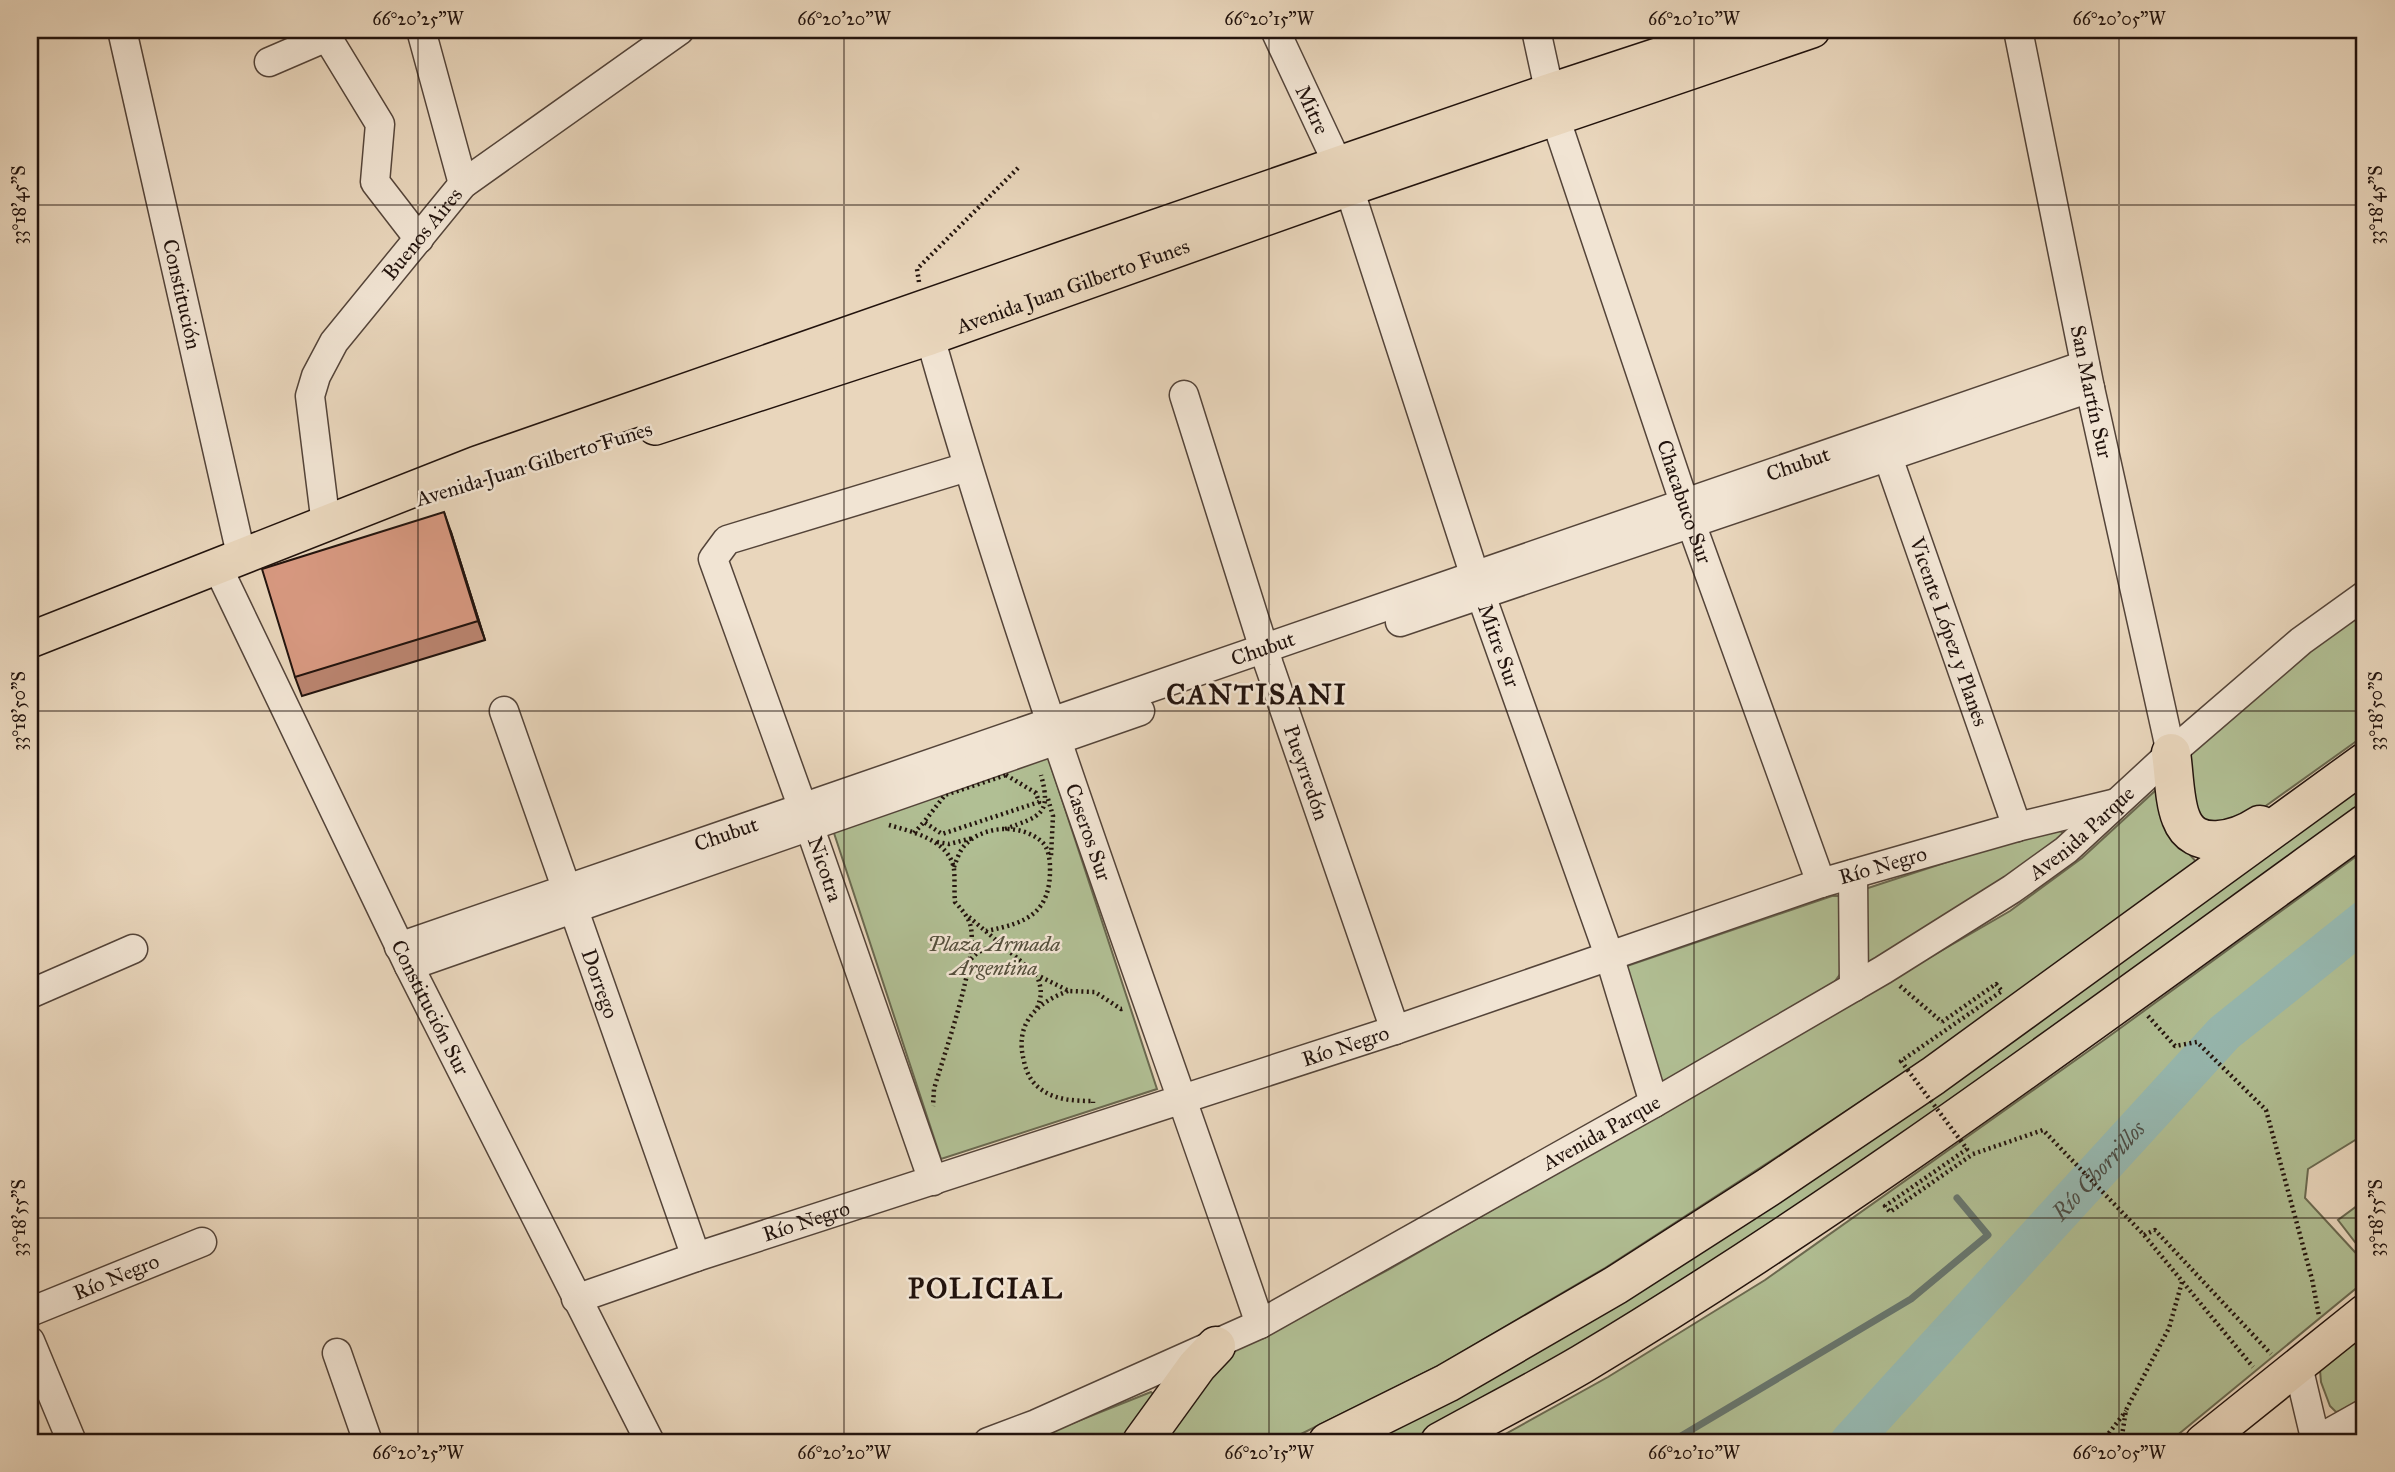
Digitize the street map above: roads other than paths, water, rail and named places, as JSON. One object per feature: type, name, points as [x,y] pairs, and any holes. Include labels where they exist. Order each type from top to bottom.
[{"type":"highway","points":[[2171,753],[2181,818],[2188,830],[2201,839],[2223,841],[2248,833],[2365,760]]},
{"type":"highway","points":[[1328,1442],[1447,1383],[1616,1285],[1770,1186],[1944,1068],[2365,760]]},
{"type":"highway","points":[[1440,1442],[1581,1364],[1765,1249],[1971,1108],[2365,824]]},
{"type":"highway","points":[[1142,1442],[1197,1366],[1216,1346]]},
{"type":"main road","name":"Avenida Juan Gilberto Funes","points":[[30,640],[477,464],[927,322],[1552,104],[1736,30]]},
{"type":"main road","name":"Avenida Juan Gilberto Funes","points":[[1552,104],[1812,30]]},
{"type":"main road","points":[[2203,1442],[2365,1312]]},
{"type":"street","name":"Constitución","points":[[122,30],[230,563]]},
{"type":"street","points":[[421,30],[463,184]]},
{"type":"street","name":"Buenos Aires","points":[[326,525],[310,396],[316,376],[334,342],[463,184],[642,43],[680,30]]},
{"type":"street","name":"Mitre","points":[[1275,30],[1344,177]]},
{"type":"street","name":"Chacabuco Sur","points":[[1536,30],[1552,104],[1688,513],[1821,883]]},
{"type":"street","name":"San Martín Sur","points":[[2018,30],[2087,377],[2171,753]]},
{"type":"street","points":[[269,62],[327,37],[380,124],[375,182],[419,239]]},
{"type":"street","name":"Mitre Sur","points":[[1344,177],[1477,585],[1609,955],[1654,1103]]},
{"type":"street","name":"Caseros Sur","points":[[927,322],[967,467],[1057,742],[1260,1324]]},
{"type":"street","name":"Chubut","points":[[807,818],[849,814],[1057,742],[1266,657],[2087,377]]},
{"type":"street","name":"Pueyrredón","points":[[1184,395],[1266,657],[1395,1030]]},
{"type":"street","name":"Vicente López y Planes","points":[[1884,446],[2017,827]]},
{"type":"street","name":"Nicotra","points":[[933,1181],[807,818],[713,559],[727,540],[967,467]]},
{"type":"street","name":"Constitución Sur","points":[[230,563],[404,956],[650,1442]]},
{"type":"street","name":"Avenida Parque","points":[[988,1442],[1216,1346],[1260,1324],[1654,1103],[1882,970],[2012,889],[2066,850],[2171,753],[2301,641],[2365,595]]},
{"type":"street","name":"Dorrego","points":[[504,711],[696,1257]]},
{"type":"street","name":"Chubut","points":[[404,956],[807,818],[1057,742]]},
{"type":"street","name":"Río Negro","points":[[576,1299],[696,1257],[1395,1030],[1821,883],[2017,827],[2119,802]]},
{"type":"street","points":[[1853,874],[1854,987]]},
{"type":"street","points":[[30,994],[133,949]]},
{"type":"street","name":"Río Negro","points":[[30,1312],[202,1242]]},
{"type":"street","points":[[30,1341],[72,1442]]},
{"type":"street","points":[[337,1353],[368,1442]]},
{"type":"street","points":[[2295,1368],[2315,1441],[2365,1413]]},
{"type":"waterway","name":"Río Chorrillos","points":[[1850,1442],[2224,1033],[2365,920]]},
{"type":"waterway","points":[[1671,1442],[1911,1299],[1988,1235],[1957,1198]]},
{"type":"district","name":"CANTISANI","points":[[1257,694]]},
{"type":"district","name":"POLICIAL","points":[[986,1288]]},
{"type":"park label","name":"Plaza Armada Argentina","points":[[994,956]]}]
